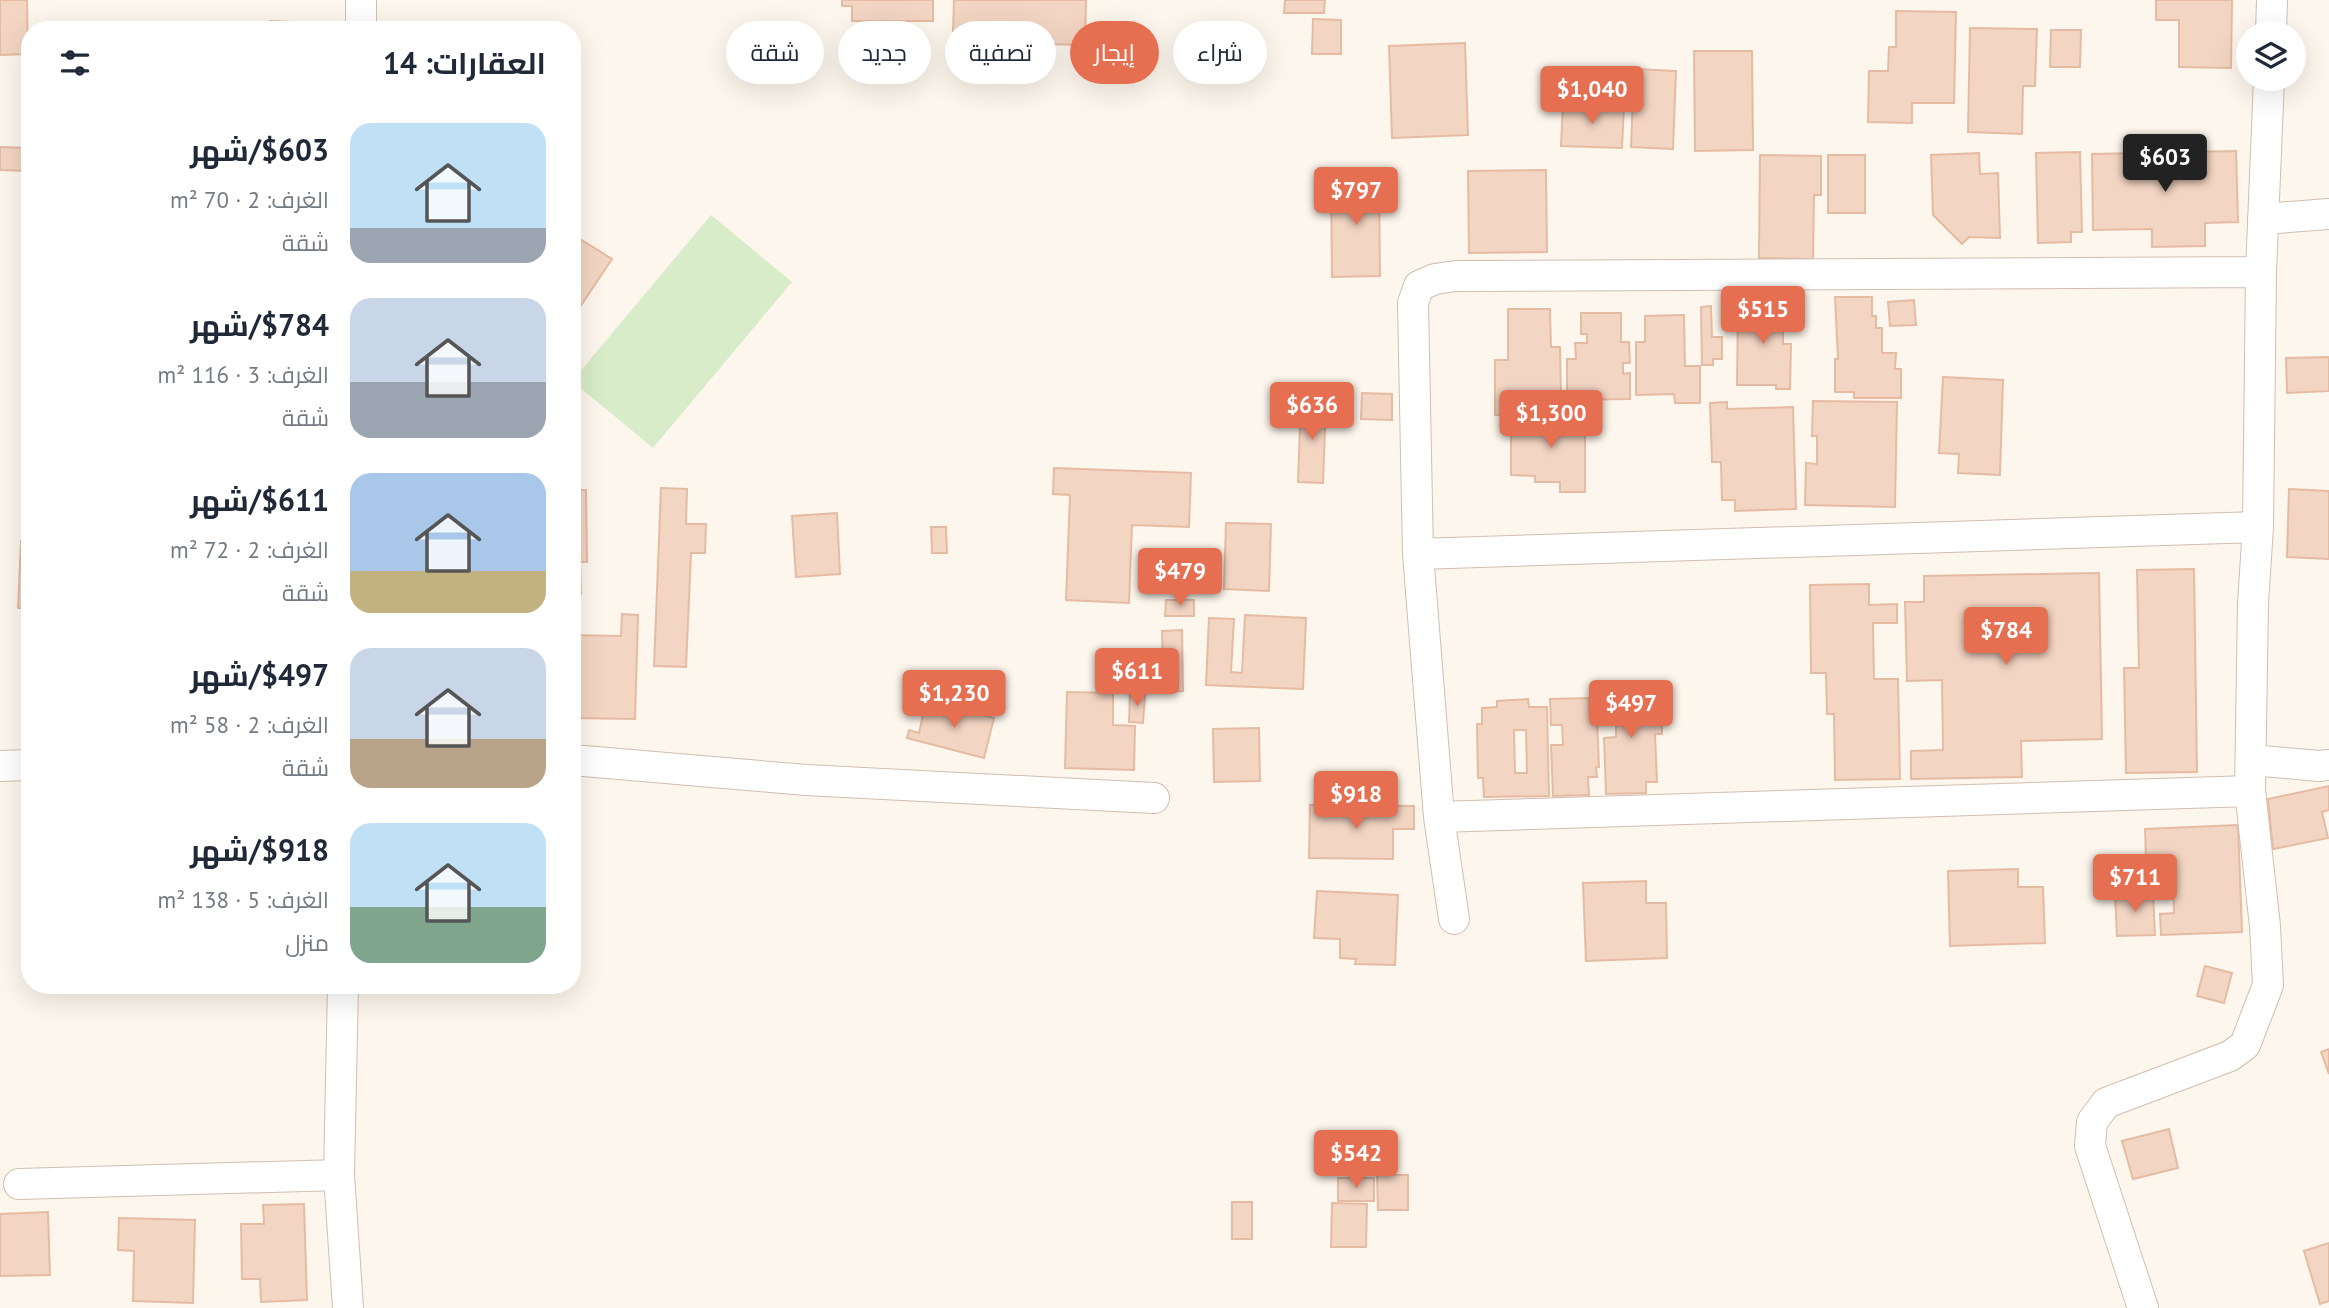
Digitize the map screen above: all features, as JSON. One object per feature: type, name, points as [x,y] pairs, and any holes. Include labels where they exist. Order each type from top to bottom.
[{"type":"street","points":[[361,0],[361,21]]},
{"type":"street","points":[[2271,21],[2272,0]]},
{"type":"street","points":[[2143,1308],[2090,1146],[2092,1122],[2106,1103],[2230,1056],[2245,1045],[2268,985],[2265,926],[2250,791],[2252,603],[2258,527],[2261,272],[2268,91]]},
{"type":"street","points":[[2263,219],[2329,214]]},
{"type":"street","points":[[1454,919],[1439,817],[1418,554],[1413,303],[1419,286],[1435,279],[1470,276],[2261,272]]},
{"type":"street","points":[[1418,554],[2258,527]]},
{"type":"street","points":[[2252,760],[2329,765]]},
{"type":"street","points":[[581,761],[806,780],[1154,798]]},
{"type":"street","points":[[0,766],[21,765]]},
{"type":"street","points":[[1439,817],[2250,791]]},
{"type":"street","points":[[342,994],[339,1175],[348,1308]]},
{"type":"street","points":[[19,1184],[339,1175]]},
{"type":"green space","points":[[711,215],[792,282],[653,448],[581,388],[581,370]]},
{"type":"building","points":[[0,0],[27,0],[27,21],[21,21],[21,54],[0,55]]},
{"type":"building","points":[[842,0],[933,0],[933,21],[852,21],[852,6],[842,6]]},
{"type":"building","points":[[954,0],[1086,0],[1086,21],[1070,21],[1070,45],[1056,44],[1056,21],[953,21]]},
{"type":"building","points":[[1285,0],[1325,0],[1324,13],[1284,13]]},
{"type":"building","points":[[2156,0],[2232,0],[2231,68],[2179,67],[2179,20],[2156,20]]},
{"type":"building","points":[[1896,11],[1956,12],[1954,103],[1912,103],[1912,123],[1868,122],[1869,71],[1888,71],[1889,47],[1896,47]]},
{"type":"building","points":[[1313,19],[1341,20],[1341,54],[1312,54]]},
{"type":"building","points":[[1970,28],[2037,29],[2035,86],[2023,86],[2022,134],[1968,132]]},
{"type":"building","points":[[2051,30],[2081,30],[2080,67],[2050,67]]},
{"type":"building","points":[[1465,43],[1468,135],[1392,138],[1389,46]]},
{"type":"building","points":[[1694,51],[1752,51],[1753,150],[1695,151]]},
{"type":"building","points":[[1634,69],[1676,71],[1673,149],[1631,147]]},
{"type":"building","points":[[1563,103],[1624,106],[1622,148],[1561,146]]},
{"type":"building","points":[[0,147],[21,148],[21,171],[0,170]]},
{"type":"building","points":[[2236,151],[2238,222],[2205,223],[2205,246],[2152,247],[2152,229],[2093,230],[2092,154]]},
{"type":"building","points":[[2080,152],[2082,232],[2071,232],[2071,242],[2038,243],[2036,153]]},
{"type":"building","points":[[1979,153],[1980,174],[1998,173],[2000,238],[1969,237],[1962,244],[1933,215],[1931,155]]},
{"type":"building","points":[[1760,155],[1821,156],[1821,195],[1814,195],[1813,259],[1759,258]]},
{"type":"building","points":[[1828,155],[1865,155],[1865,213],[1828,213]]},
{"type":"building","points":[[1546,170],[1547,252],[1469,253],[1468,171]]},
{"type":"building","points":[[1379,177],[1380,276],[1332,277],[1331,178]]},
{"type":"building","points":[[581,240],[612,259],[581,306]]},
{"type":"building","points":[[1835,297],[1872,297],[1872,316],[1876,316],[1876,328],[1882,328],[1882,353],[1896,353],[1895,369],[1901,369],[1901,398],[1854,398],[1854,392],[1835,392],[1835,359],[1838,359]]},
{"type":"building","points":[[1914,300],[1916,325],[1890,326],[1888,302]]},
{"type":"building","points":[[1738,302],[1783,303],[1783,344],[1791,344],[1790,389],[1776,389],[1776,385],[1737,385]]},
{"type":"building","points":[[1711,306],[1712,337],[1722,337],[1722,359],[1713,359],[1713,365],[1702,365],[1701,307]]},
{"type":"building","points":[[1508,309],[1550,309],[1551,347],[1560,347],[1561,398],[1517,398],[1517,415],[1495,415],[1495,360],[1508,360]]},
{"type":"building","points":[[1581,313],[1621,313],[1621,342],[1629,342],[1630,363],[1623,363],[1623,374],[1630,373],[1630,399],[1567,400],[1567,359],[1576,359],[1575,343],[1587,343],[1587,334],[1581,334]]},
{"type":"building","points":[[1684,315],[1685,366],[1700,366],[1700,403],[1675,403],[1674,394],[1636,395],[1636,342],[1645,342],[1645,316]]},
{"type":"building","points":[[2329,357],[2329,391],[2287,393],[2286,358]]},
{"type":"building","points":[[1943,377],[2003,380],[2000,475],[1958,473],[1959,454],[1939,453]]},
{"type":"building","points":[[1362,393],[1392,394],[1392,420],[1361,419]]},
{"type":"building","points":[[1301,400],[1326,401],[1323,483],[1298,482]]},
{"type":"building","points":[[1813,401],[1897,402],[1895,507],[1805,505],[1806,463],[1817,464],[1817,436],[1812,436]]},
{"type":"building","points":[[1727,402],[1727,409],[1793,407],[1796,509],[1735,511],[1735,500],[1722,500],[1721,462],[1712,462],[1710,403]]},
{"type":"building","points":[[1534,412],[1585,412],[1585,492],[1560,492],[1560,482],[1535,482],[1535,476],[1511,475],[1511,425],[1522,426],[1523,421],[1534,421]]},
{"type":"building","points":[[1054,468],[1191,473],[1189,527],[1132,525],[1129,603],[1066,600],[1070,495],[1053,494]]},
{"type":"building","points":[[661,488],[687,489],[686,524],[706,524],[705,553],[691,553],[686,667],[654,666]]},
{"type":"building","points":[[2289,489],[2329,491],[2329,559],[2287,557]]},
{"type":"building","points":[[581,490],[586,490],[587,562],[581,562]]},
{"type":"building","points":[[837,513],[840,574],[796,577],[792,516]]},
{"type":"building","points":[[1226,523],[1271,524],[1269,591],[1224,589]]},
{"type":"building","points":[[931,527],[946,527],[947,553],[932,553]]},
{"type":"building","points":[[21,541],[21,608],[18,608]]},
{"type":"building","points":[[2194,569],[2197,772],[2126,773],[2124,668],[2139,668],[2137,570]]},
{"type":"building","points":[[2099,573],[2102,739],[2021,741],[2022,777],[1911,779],[1911,751],[1943,750],[1942,680],[1907,681],[1905,602],[1924,602],[1924,576]]},
{"type":"building","points":[[1869,584],[1869,605],[1897,604],[1897,623],[1873,623],[1874,679],[1898,679],[1900,779],[1835,780],[1834,714],[1827,714],[1826,673],[1811,673],[1810,585]]},
{"type":"building","points":[[1166,600],[1194,600],[1194,616],[1165,616]]},
{"type":"building","points":[[622,614],[638,615],[635,719],[581,718],[581,635],[621,636]]},
{"type":"building","points":[[1245,615],[1306,618],[1303,689],[1206,685],[1209,618],[1234,619],[1231,672],[1242,673]]},
{"type":"building","points":[[1182,630],[1183,691],[1164,692],[1162,631]]},
{"type":"building","points":[[1661,690],[1662,734],[1655,734],[1657,782],[1646,782],[1646,793],[1606,794],[1604,738],[1616,737],[1616,722],[1602,722],[1601,692]]},
{"type":"building","points":[[1067,692],[1113,693],[1113,725],[1135,726],[1134,770],[1065,768]]},
{"type":"building","points":[[1130,693],[1145,695],[1143,723],[1129,722]]},
{"type":"building","points":[[1589,698],[1590,720],[1597,719],[1597,777],[1588,777],[1589,795],[1553,796],[1551,745],[1563,745],[1562,725],[1551,725],[1550,699]]},
{"type":"building","points":[[1528,699],[1529,707],[1547,707],[1549,796],[1484,797],[1483,778],[1478,778],[1477,724],[1482,724],[1482,708],[1497,707],[1497,701]],"holes":[[[1514,730],[1526,730],[1527,773],[1515,773]]]},
{"type":"building","points":[[926,701],[994,718],[984,758],[907,738],[909,730],[919,733]]},
{"type":"building","points":[[1259,728],[1260,781],[1214,782],[1213,729]]},
{"type":"building","points":[[2329,786],[2329,810],[2322,812],[2328,838],[2273,849],[2268,799]]},
{"type":"building","points":[[1310,805],[1414,806],[1414,829],[1393,829],[1393,859],[1309,858]]},
{"type":"building","points":[[2238,825],[2242,932],[2161,935],[2160,914],[2174,913],[2173,888],[2147,889],[2145,829]]},
{"type":"building","points":[[2018,869],[2018,887],[2043,887],[2045,943],[1950,946],[1948,871]]},
{"type":"building","points":[[1646,881],[1646,903],[1666,903],[1667,958],[1586,961],[1583,883]]},
{"type":"building","points":[[1317,891],[1398,895],[1395,965],[1355,964],[1356,959],[1340,958],[1340,939],[1314,938]]},
{"type":"building","points":[[2153,893],[2155,935],[2117,936],[2115,894]]},
{"type":"building","points":[[2205,966],[2232,973],[2224,1003],[2197,996]]},
{"type":"building","points":[[2329,1049],[2329,1074],[2321,1052]]},
{"type":"building","points":[[2169,1129],[2178,1168],[2133,1179],[2122,1141]]},
{"type":"building","points":[[1377,1175],[1408,1175],[1408,1210],[1378,1210]]},
{"type":"building","points":[[1338,1178],[1374,1178],[1374,1201],[1338,1201]]},
{"type":"building","points":[[1232,1202],[1252,1202],[1252,1239],[1232,1239]]},
{"type":"building","points":[[1332,1203],[1367,1204],[1366,1247],[1331,1247]]},
{"type":"building","points":[[304,1204],[307,1300],[261,1302],[260,1279],[242,1279],[241,1224],[264,1224],[263,1205]]},
{"type":"building","points":[[48,1212],[50,1275],[0,1276],[0,1214]]},
{"type":"building","points":[[119,1218],[195,1220],[193,1303],[133,1301],[134,1251],[118,1250]]},
{"type":"building","points":[[2329,1243],[2329,1301],[2320,1304],[2304,1251]]}]
